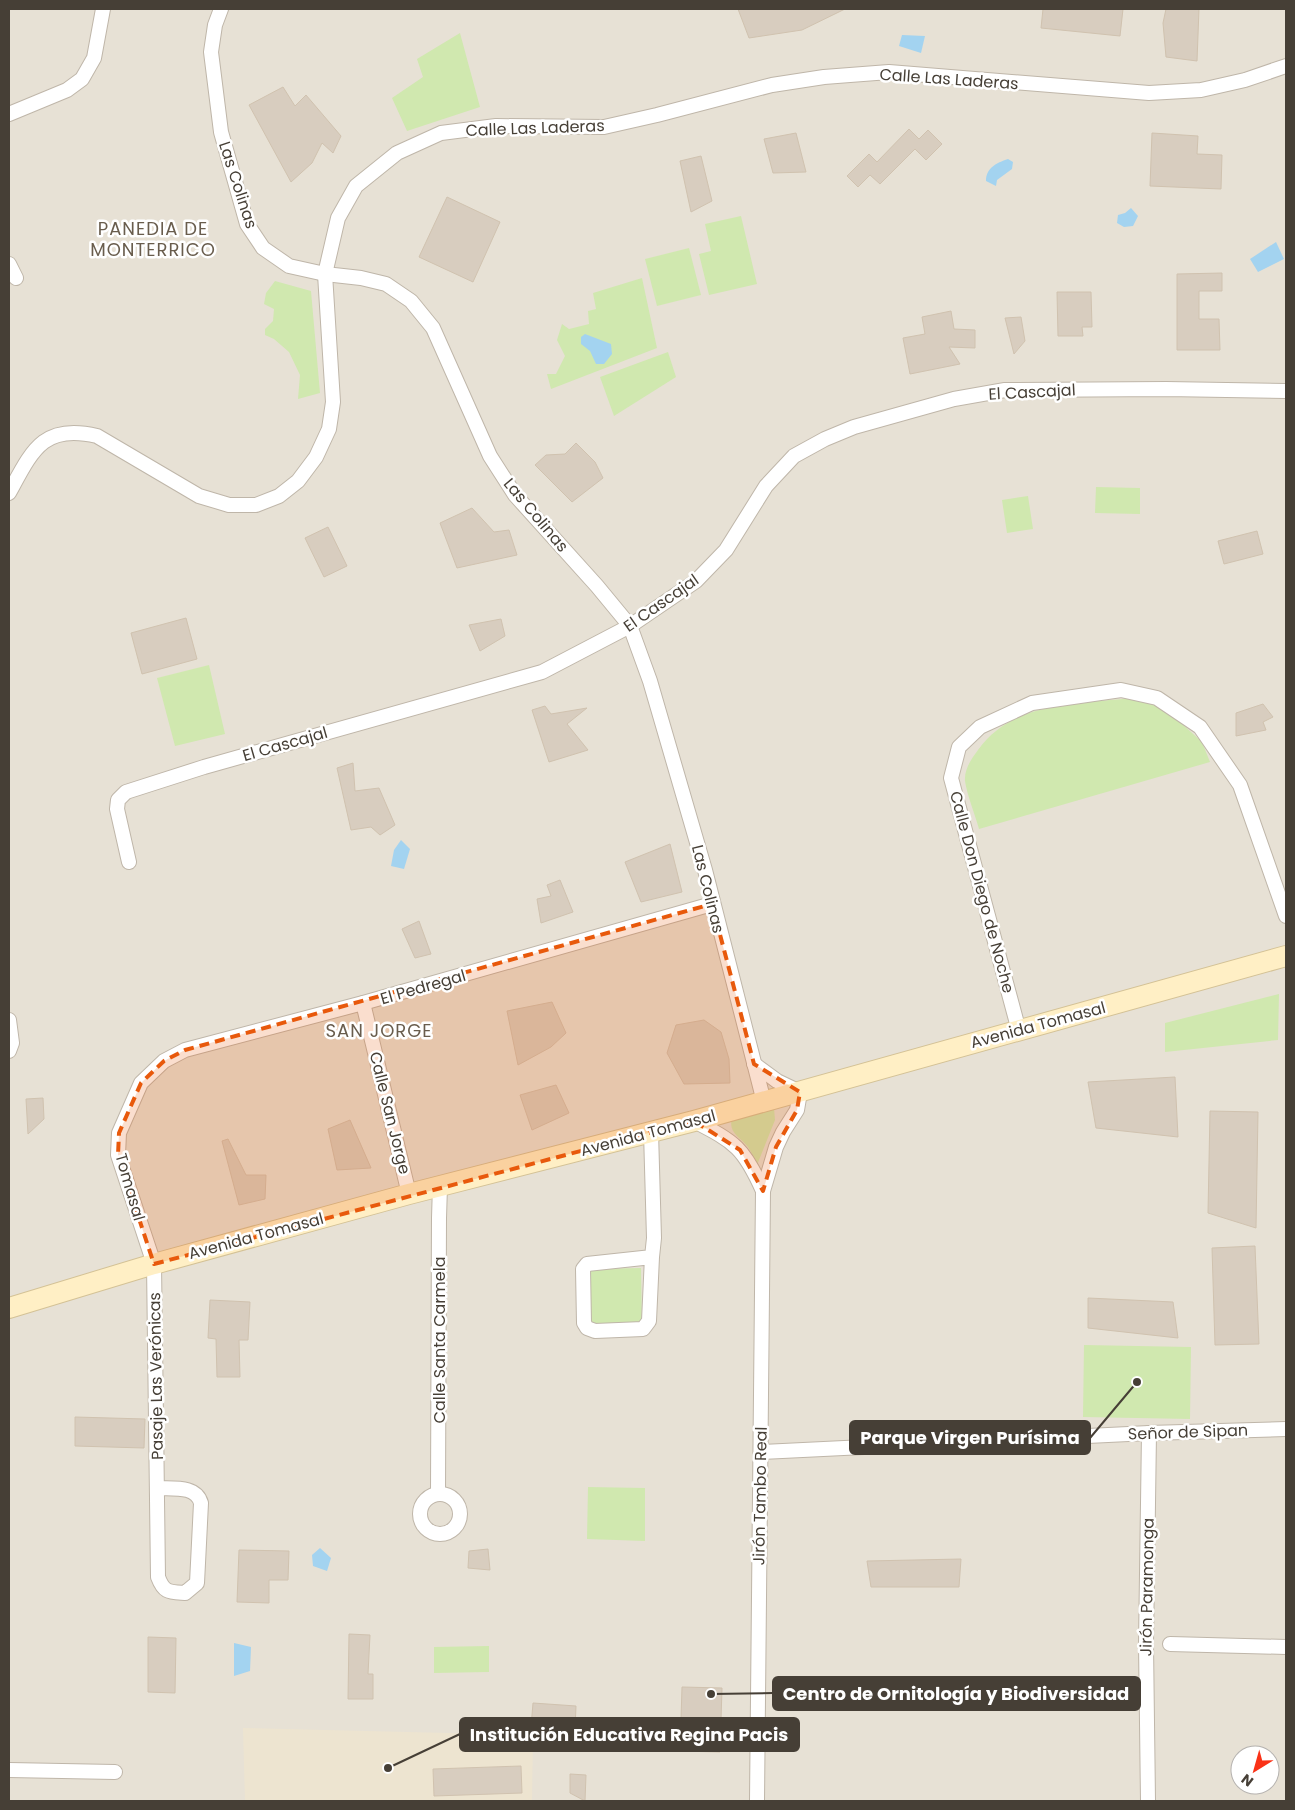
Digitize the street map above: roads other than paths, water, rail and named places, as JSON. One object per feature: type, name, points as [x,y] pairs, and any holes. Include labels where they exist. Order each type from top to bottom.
[{"type":"street","points":[[9,114],[67,90],[82,79],[94,58],[103,9]]},
{"type":"street","name":"Las Colinas","points":[[221,9],[215,26],[211,52],[221,132],[247,224],[263,248],[288,266],[386,284],[411,301],[433,328],[490,456],[515,495],[597,586],[630,626],[650,681],[704,870],[764,1102]]},
{"type":"street","name":"Calle Las Laderas","points":[[9,493],[32,453],[45,440],[62,433],[79,432],[97,436],[199,496],[229,505],[256,505],[279,496],[298,481],[316,458],[329,428],[333,402],[325,274],[338,218],[356,186],[397,153],[441,133],[496,126],[604,127],[772,85],[824,77],[889,72],[1149,93],[1201,90],[1245,80],[1286,66]]},
{"type":"street","points":[[9,264],[16,278]]},
{"type":"street","name":"El Cascajal","points":[[129,862],[117,809],[118,800],[126,792],[204,767],[542,672],[630,626],[696,581],[726,550],[766,486],[794,456],[825,439],[854,427],[954,399],[1005,390],[1166,389],[1286,391]]},
{"type":"street","name":"Calle Don Diego de Noche","points":[[1019,1030],[952,778],[959,747],[980,728],[1032,704],[1121,690],[1158,698],[1200,727],[1240,785],[1286,916]]},
{"type":"street","name":"El Pedregal","points":[[141,1083],[164,1062],[185,1050],[363,1004],[712,904]]},
{"type":"street","name":"Avenida Tomasal","points":[[9,1308],[154,1264],[440,1186],[764,1102],[1286,956]]},
{"type":"street","name":"Calle San Jorge","points":[[363,1004],[410,1194]]},
{"type":"street","points":[[9,1020],[12,1043],[9,1051]]},
{"type":"street","points":[[754,1064],[777,1081],[800,1092]]},
{"type":"street","name":"Tomasal","points":[[141,1083],[119,1133],[118,1155],[154,1264]]},
{"type":"street","name":"Jirón Tambo Real","points":[[757,1801],[763,1190],[776,1147],[797,1110],[800,1092]]},
{"type":"street","name":"Jirón Tambo Real","points":[[694,1121],[725,1137],[740,1150],[751,1164],[763,1190]]},
{"type":"street","points":[[651,1132],[654,1238],[649,1321],[643,1329],[595,1330],[588,1328],[584,1322],[583,1269],[587,1264],[652,1257]]},
{"type":"street","name":"Calle Santa Carmela","points":[[438,1494],[440,1186]]},
{"type":"street","name":"Pasaje Las Verónicas","points":[[154,1264],[158,1577],[162,1586],[170,1592],[185,1593],[197,1584],[199,1496],[193,1491],[157,1488]]},
{"type":"street","name":"Señor de Sipan","points":[[761,1452],[1149,1433],[1286,1429]]},
{"type":"street","name":"Jirón Paramonga","points":[[1148,1801],[1146,1644],[1149,1433]]},
{"type":"street","points":[[1170,1644],[1286,1647]]},
{"type":"street","points":[[9,1770],[115,1772]]},
{"type":"water","points":[[902,35],[925,36],[921,53],[899,46]]},
{"type":"water","points":[[1008,159],[1013,162],[1012,169],[997,180],[996,186],[986,181],[986,176],[992,167]]},
{"type":"water","points":[[1131,208],[1138,216],[1133,226],[1124,227],[1117,223],[1118,215],[1125,213]]},
{"type":"water","points":[[1276,242],[1284,259],[1258,272],[1250,259]]},
{"type":"water","points":[[585,334],[611,344],[612,354],[604,364],[596,364],[590,351],[581,344],[581,337]]},
{"type":"water","points":[[401,840],[410,849],[404,869],[391,866],[394,850]]},
{"type":"water","points":[[320,1548],[331,1558],[327,1571],[313,1566],[312,1555]]},
{"type":"water","points":[[234,1643],[251,1647],[250,1671],[234,1676]]},
{"type":"place","name":"Parque Virgen Purísima","points":[[1137,1382]]},
{"type":"place","name":"Centro de Ornitología y Biodiversidad","points":[[711,1694]]},
{"type":"place","name":"Institución Educativa Regina Pacis","points":[[388,1768]]},
{"type":"district","name":"PANEDIA DE MONTERRICO","points":[[153,238]]},
{"type":"district","name":"SAN JORGE","points":[[379,1030]]}]
